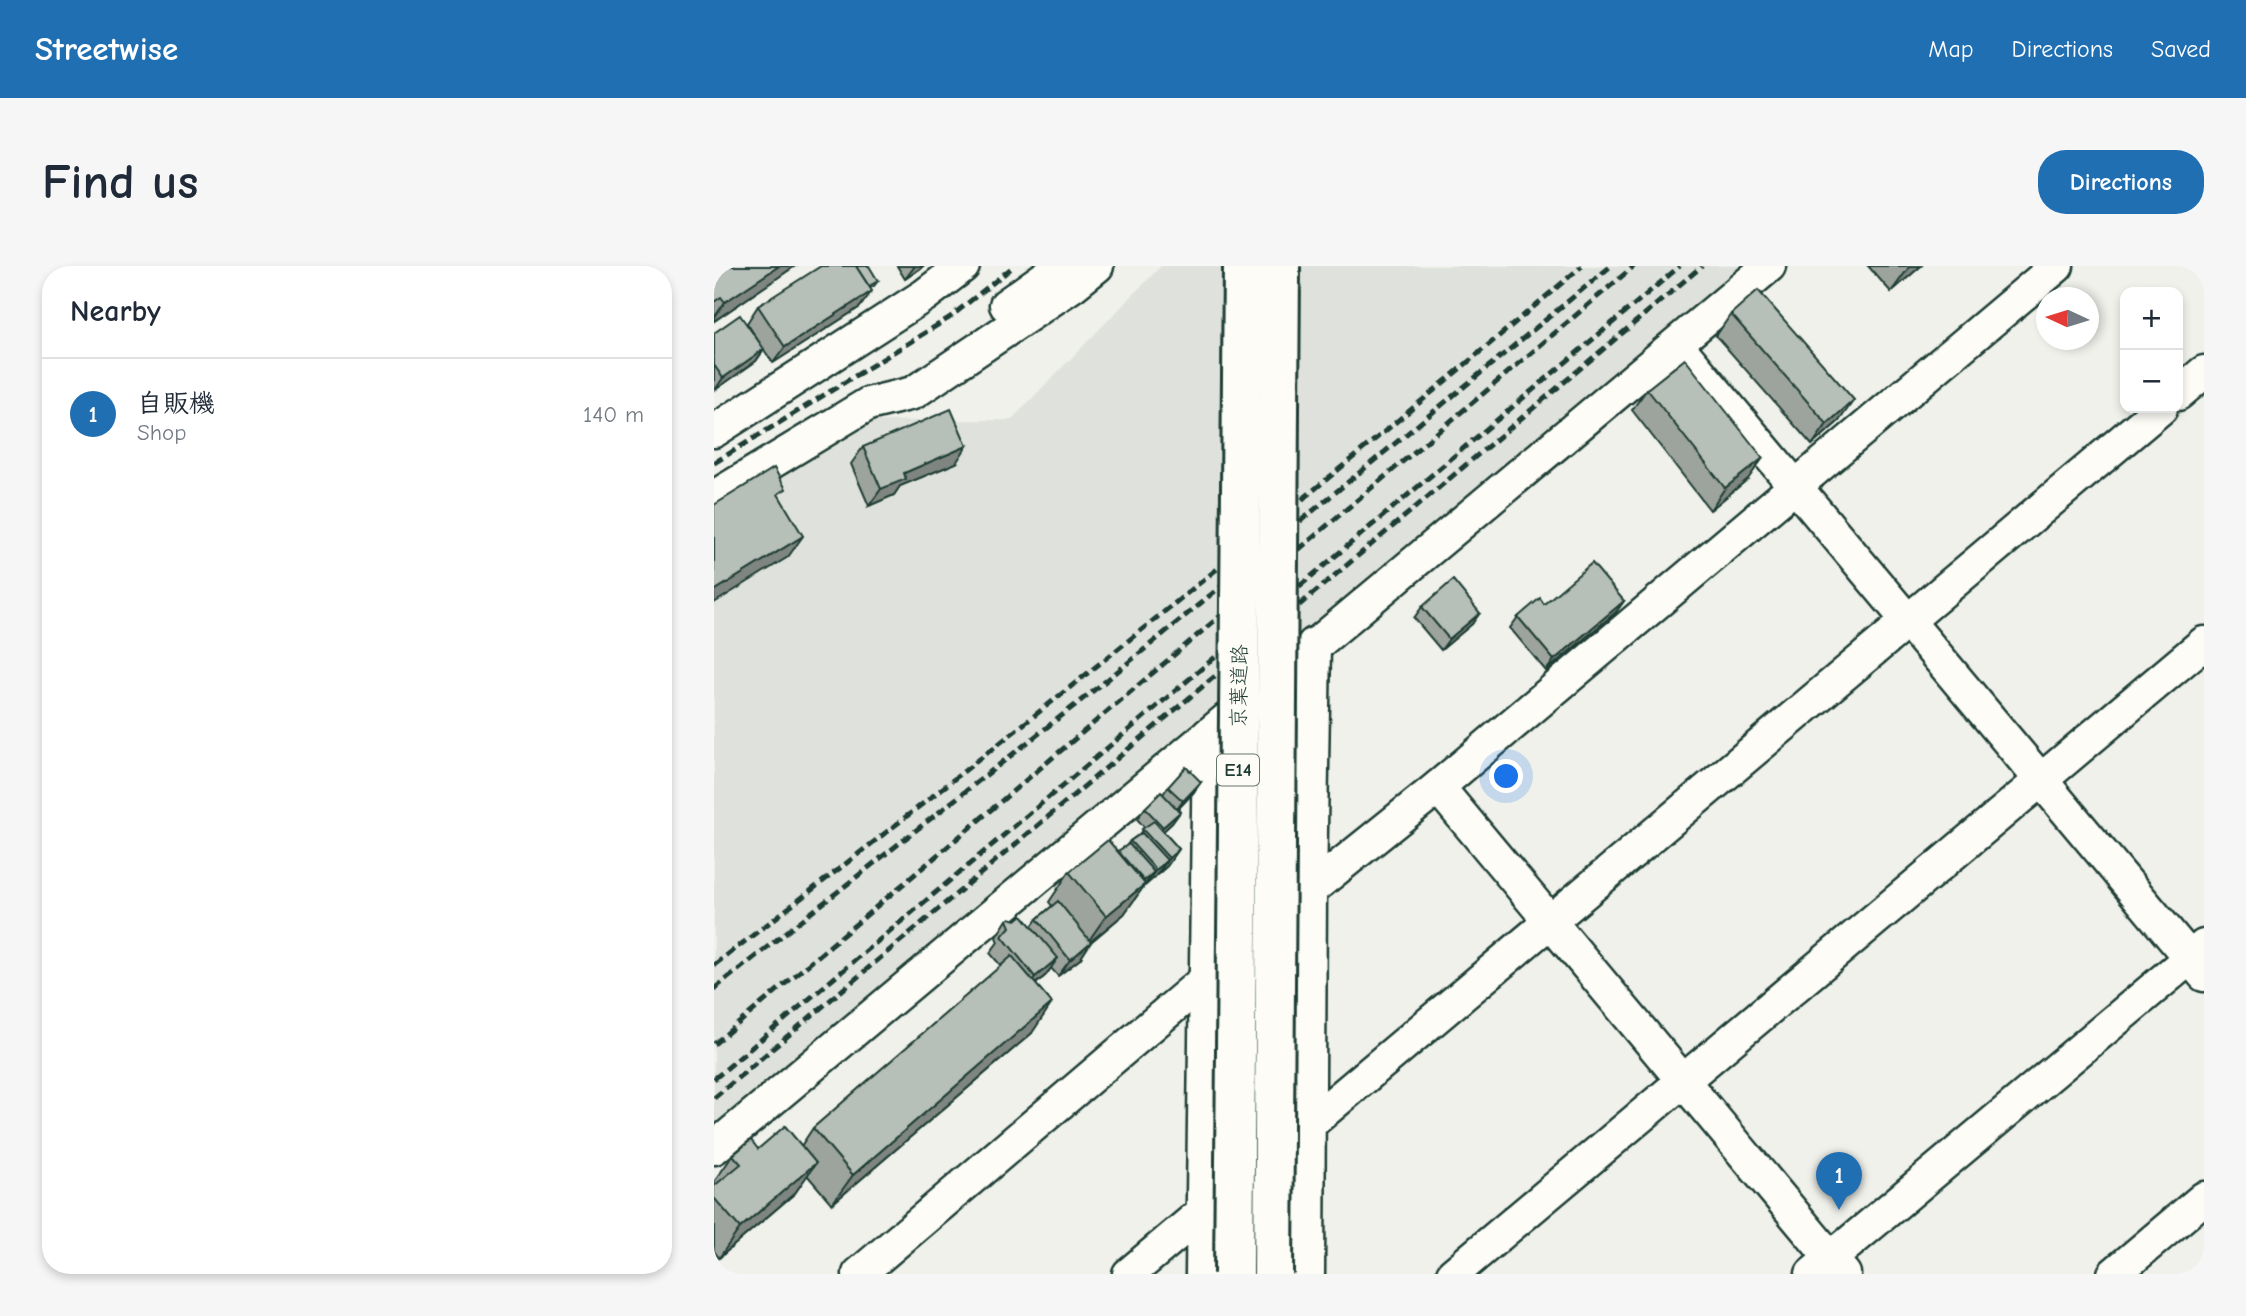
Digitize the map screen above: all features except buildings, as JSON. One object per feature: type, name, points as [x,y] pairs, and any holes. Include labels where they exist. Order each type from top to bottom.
[{"type":"highway","name":"京葉道路","points":[[1234,1274],[1243,266]]},
{"type":"highway","name":"京葉道路","points":[[1273,1274],[1280,266]]},
{"type":"street","points":[[714,431],[925,295],[963,266]]},
{"type":"street","points":[[714,497],[868,404],[1061,266]]},
{"type":"street","points":[[868,404],[913,393],[1072,286],[1097,266]]},
{"type":"street","points":[[714,1148],[1769,266]]},
{"type":"street","points":[[1310,890],[1438,787],[2057,266]]},
{"type":"street","points":[[1438,787],[1684,1080],[1829,1269],[2199,959],[2041,780],[1677,345]]},
{"type":"street","points":[[2183,390],[2204,372]]},
{"type":"street","points":[[1308,1125],[2155,413]]},
{"type":"street","points":[[1453,1274],[2204,643]]},
{"type":"street","points":[[1308,1274],[1314,644]]},
{"type":"street","points":[[1202,1274],[1209,734]]},
{"type":"street","points":[[859,1274],[1206,979]]},
{"type":"street","points":[[2114,1274],[2204,1198]]},
{"type":"street","points":[[1129,1274],[1204,1211]]},
{"type":"shaded area","points":[[1161,266],[1742,266],[714,1133],[714,516],[874,421],[1011,420]]},
{"type":"railway","points":[[714,463],[949,318],[1014,266]]},
{"type":"railway","points":[[714,965],[934,795],[1152,621],[1582,266]]},
{"type":"railway","points":[[714,989],[1107,680],[1611,266]]},
{"type":"railway","points":[[714,1044],[1634,266]]},
{"type":"railway","points":[[714,1079],[1680,266]]},
{"type":"railway","points":[[714,1098],[1702,266]]},
{"type":"place","name":"自販機","points":[[1839,1210]]}]
